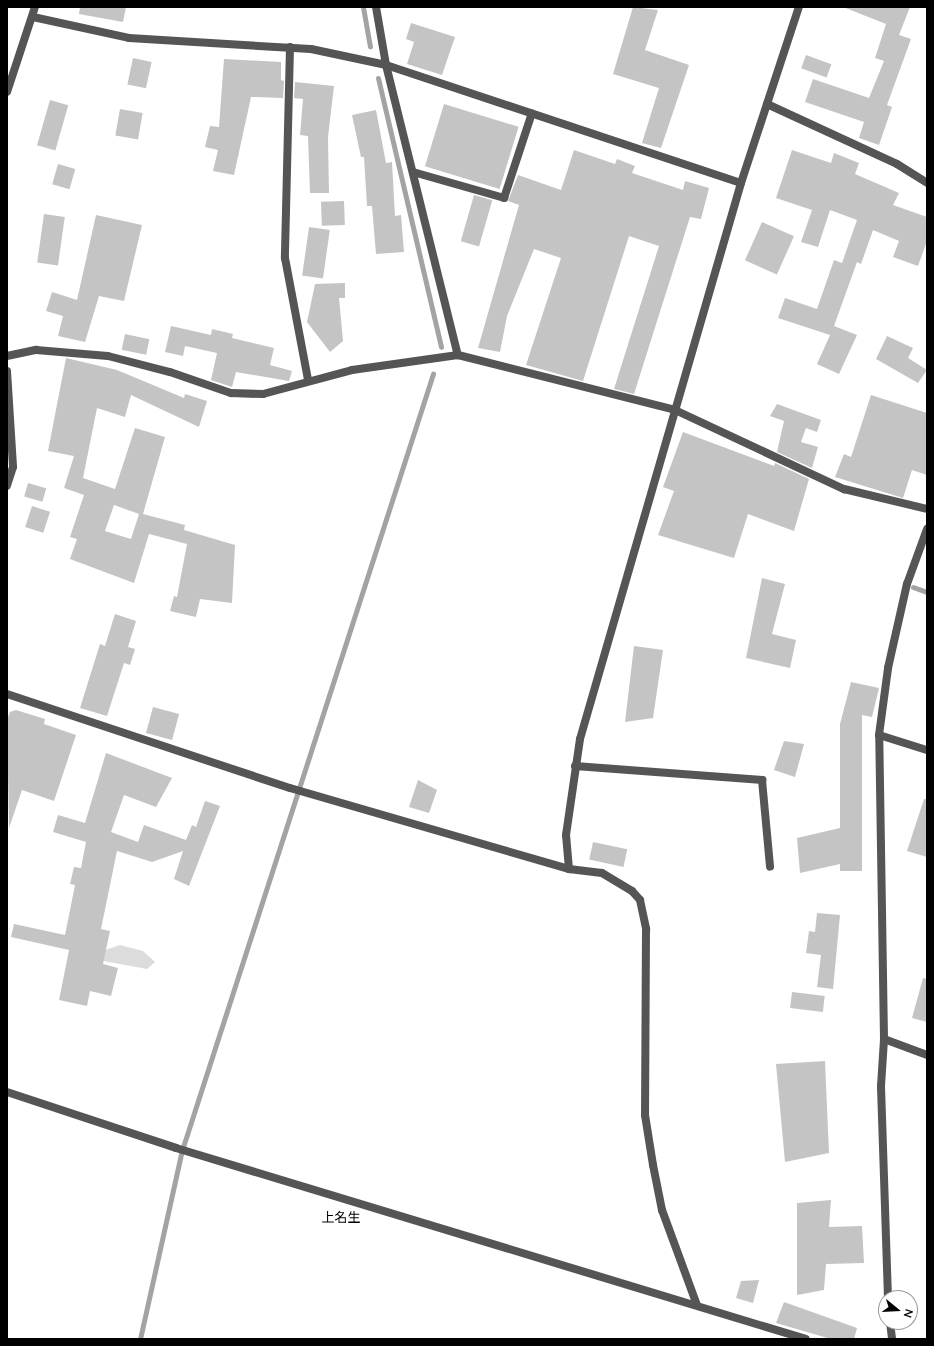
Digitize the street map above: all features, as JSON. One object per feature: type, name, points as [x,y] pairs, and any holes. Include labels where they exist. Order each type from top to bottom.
[{"type":"street","points":[[7,92],[33,17],[35,7]]},
{"type":"street","points":[[376,7],[386,65],[458,356]]},
{"type":"street","points":[[569,869],[566,834],[580,738],[741,183],[799,7]]},
{"type":"street","points":[[33,17],[129,38],[290,48],[386,65],[741,183]]},
{"type":"street","points":[[290,48],[285,258],[308,380]]},
{"type":"street","points":[[767,104],[897,164],[927,183]]},
{"type":"street","points":[[413,172],[504,198],[532,113]]},
{"type":"street","points":[[7,356],[36,350],[108,356],[170,372],[231,394],[262,394],[308,380],[352,370],[458,356],[675,410],[844,489],[927,509]]},
{"type":"street","points":[[7,371],[13,467],[7,486]]},
{"type":"street","points":[[888,1290],[881,1086],[884,1039],[879,735],[888,668],[907,584],[927,529]]},
{"type":"street","points":[[7,694],[290,788],[569,869],[602,873],[619,883],[640,900],[645,915],[646,1115],[662,1210],[697,1304]]},
{"type":"street","points":[[879,735],[927,750]]},
{"type":"street","points":[[575,766],[762,780],[770,867]]},
{"type":"street","points":[[884,1039],[927,1055]]},
{"type":"street","points":[[7,1092],[176,1148],[697,1304],[806,1339]]},
{"type":"shaded area","points":[[120,945],[143,951],[155,962],[147,969],[98,960],[99,952]]},
{"type":"building","points":[[80,7],[126,7],[123,22],[79,14]]},
{"type":"building","points":[[633,7],[658,10],[645,50],[689,65],[661,148],[642,143],[659,88],[613,74]]},
{"type":"building","points":[[843,7],[910,7],[899,35],[911,39],[887,105],[892,107],[879,145],[859,138],[864,122],[805,102],[813,79],[869,98],[884,61],[875,58],[886,24]]},
{"type":"building","points":[[411,23],[455,37],[442,75],[407,64],[414,42],[406,39]]},
{"type":"building","points":[[806,55],[831,64],[827,77],[801,68]]},
{"type":"building","points":[[133,58],[152,62],[146,88],[127,84]]},
{"type":"building","points":[[224,59],[281,62],[281,80],[284,81],[283,98],[251,97],[234,175],[213,171],[218,150],[205,147],[210,126],[219,127]]},
{"type":"building","points":[[295,82],[334,86],[328,137],[329,193],[310,193],[308,136],[300,135],[303,99],[294,98]]},
{"type":"building","points":[[50,100],[68,105],[55,150],[37,145]]},
{"type":"building","points":[[444,104],[519,127],[500,189],[425,166]]},
{"type":"building","points":[[120,109],[143,113],[138,140],[115,136]]},
{"type":"building","points":[[376,110],[386,163],[392,162],[395,216],[401,215],[404,252],[376,254],[372,206],[367,206],[364,157],[361,157],[352,115]]},
{"type":"building","points":[[574,150],[615,164],[617,159],[635,166],[632,173],[683,190],[685,181],[709,188],[701,219],[690,217],[634,394],[614,389],[659,246],[629,236],[583,381],[526,365],[561,258],[534,249],[507,316],[500,352],[478,348],[519,205],[508,201],[518,175],[561,190]]},
{"type":"building","points":[[792,150],[831,163],[834,153],[859,163],[855,174],[899,193],[893,205],[927,217],[927,241],[918,266],[893,257],[899,241],[873,230],[861,264],[857,262],[834,326],[857,335],[839,374],[817,364],[830,335],[778,318],[785,298],[817,309],[834,260],[842,263],[857,220],[830,210],[818,247],[801,242],[812,210],[776,198]]},
{"type":"building","points":[[58,164],[75,169],[70,189],[52,184]]},
{"type":"building","points":[[474,195],[492,200],[479,246],[461,241]]},
{"type":"building","points":[[344,201],[345,225],[322,226],[321,202]]},
{"type":"building","points":[[44,214],[65,217],[58,265],[37,263]]},
{"type":"building","points":[[96,215],[142,225],[124,301],[99,296],[85,342],[58,336],[63,316],[46,311],[52,292],[77,300]]},
{"type":"building","points":[[762,222],[794,236],[777,275],[745,260]]},
{"type":"building","points":[[309,227],[330,230],[323,278],[302,276]]},
{"type":"building","points":[[345,283],[345,298],[339,298],[343,341],[330,352],[307,322],[315,284]]},
{"type":"building","points":[[171,326],[211,335],[212,329],[233,334],[232,338],[274,348],[270,365],[292,371],[289,381],[236,372],[232,387],[211,380],[217,353],[185,346],[183,356],[165,352]]},
{"type":"building","points":[[125,334],[149,339],[146,355],[122,350]]},
{"type":"building","points":[[887,336],[913,348],[908,358],[927,370],[918,383],[876,359]]},
{"type":"building","points":[[66,358],[117,370],[184,398],[185,394],[207,401],[199,427],[131,395],[125,417],[97,408],[83,478],[115,489],[135,428],[165,437],[143,514],[185,525],[184,530],[235,545],[232,603],[200,599],[196,617],[170,611],[174,596],[177,597],[187,544],[149,534],[134,583],[70,559],[77,539],[70,537],[84,495],[64,488],[74,456],[48,451]],"holes":[[[114,505],[139,514],[131,539],[105,531]]]},
{"type":"building","points":[[871,395],[927,413],[927,475],[912,470],[903,498],[835,477],[844,454],[851,457]]},
{"type":"building","points":[[777,404],[821,420],[817,432],[806,428],[801,442],[818,447],[812,468],[777,452],[784,421],[770,416]]},
{"type":"building","points":[[683,432],[774,466],[775,463],[809,479],[794,531],[748,514],[734,558],[658,535],[674,491],[663,487]]},
{"type":"building","points":[[28,483],[46,488],[42,502],[24,496]]},
{"type":"building","points":[[32,506],[50,512],[43,533],[25,527]]},
{"type":"building","points":[[762,578],[785,584],[772,634],[796,640],[790,668],[746,658]]},
{"type":"building","points":[[115,614],[136,621],[128,647],[135,649],[130,665],[124,663],[107,716],[80,708],[100,644],[105,646]]},
{"type":"building","points":[[634,646],[663,650],[653,718],[625,722]]},
{"type":"building","points":[[851,682],[879,688],[872,717],[862,715],[862,871],[840,871],[840,864],[800,873],[797,838],[840,828],[840,724]]},
{"type":"building","points":[[153,707],[179,714],[172,740],[146,733]]},
{"type":"building","points":[[16,710],[45,719],[44,724],[76,735],[54,801],[22,790],[9,828],[7,720],[10,712]]},
{"type":"building","points":[[784,741],[804,744],[795,777],[774,770]]},
{"type":"building","points":[[106,753],[172,778],[156,807],[124,795],[111,832],[138,842],[144,825],[186,840],[192,825],[196,827],[205,801],[220,806],[189,886],[174,879],[183,851],[152,862],[117,851],[101,929],[110,931],[103,964],[118,968],[111,996],[90,991],[87,1006],[59,1000],[69,950],[11,937],[14,924],[65,935],[75,885],[70,884],[74,867],[81,868],[86,842],[53,832],[58,815],[85,823]]},
{"type":"building","points":[[418,780],[437,790],[429,813],[409,807]]},
{"type":"building","points":[[924,799],[927,799],[927,857],[907,851]]},
{"type":"building","points":[[593,842],[627,849],[623,867],[589,860]]},
{"type":"building","points":[[817,913],[840,915],[833,989],[817,987],[821,955],[806,953],[809,931],[815,932]]},
{"type":"building","points":[[923,978],[927,979],[927,1022],[912,1018]]},
{"type":"building","points":[[792,992],[825,996],[823,1012],[790,1008]]},
{"type":"building","points":[[825,1061],[829,1153],[785,1162],[776,1064]]},
{"type":"building","points":[[831,1200],[829,1227],[862,1226],[864,1263],[826,1264],[824,1290],[797,1295],[797,1203]]},
{"type":"building","points":[[759,1280],[753,1303],[736,1298],[741,1281]]},
{"type":"building","points":[[784,1302],[857,1328],[854,1339],[831,1339],[776,1323]]},
{"type":"waterway","points":[[363,7],[370,46]]},
{"type":"waterway","points":[[378,78],[441,347]]},
{"type":"waterway","points":[[140,1339],[182,1150],[433,374]]},
{"type":"waterway","points":[[913,587],[927,592]]},
{"type":"district","name":"上名生","points":[[341,1217]]}]
